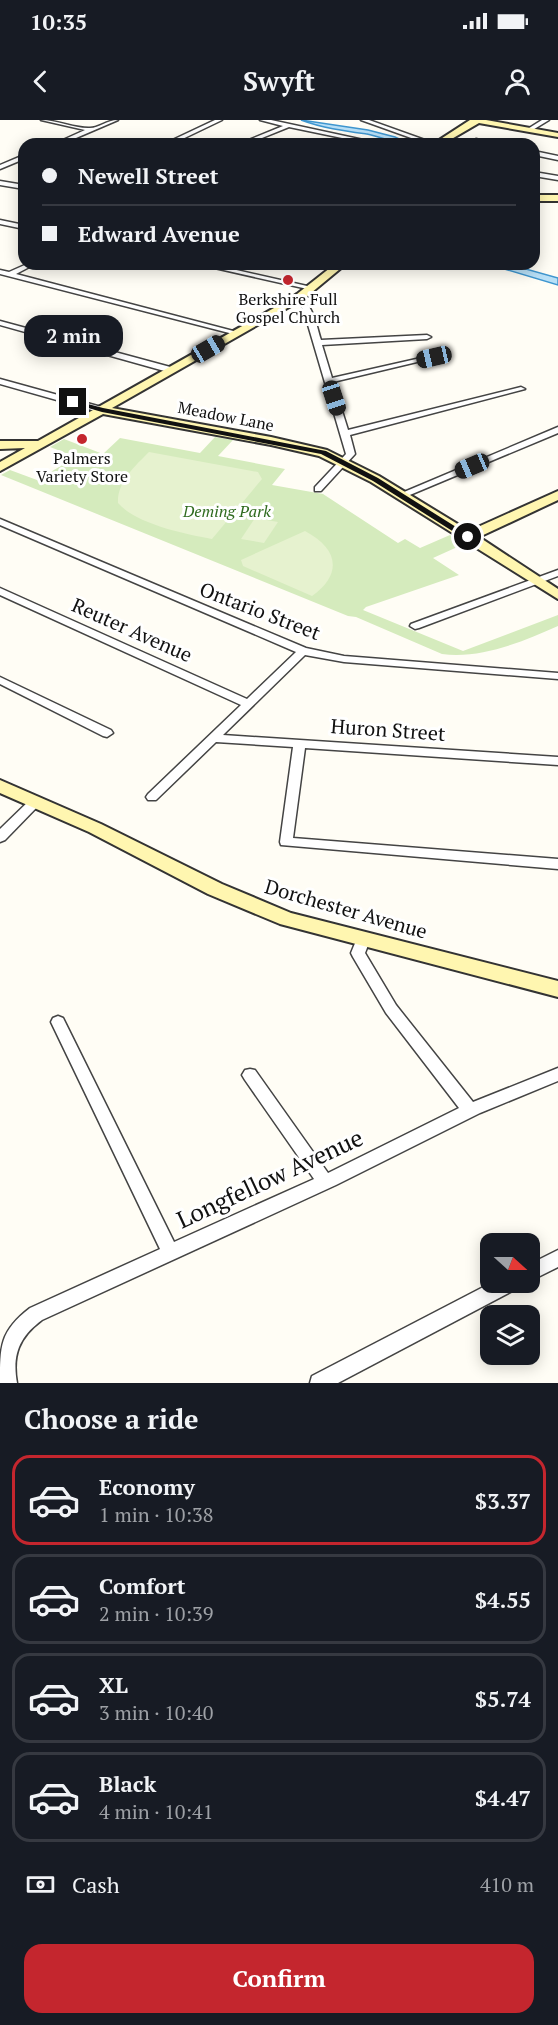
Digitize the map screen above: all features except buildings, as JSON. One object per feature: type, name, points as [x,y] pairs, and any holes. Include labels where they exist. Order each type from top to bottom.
[{"type":"street","points":[[44,120],[91,130]]},
{"type":"street","points":[[72,138],[115,120]]},
{"type":"street","points":[[180,138],[219,120]]},
{"type":"street","points":[[263,120],[288,123],[315,132],[350,138]]},
{"type":"street","points":[[363,120],[415,138]]},
{"type":"street","points":[[447,138],[477,120],[558,135]]},
{"type":"street","points":[[529,130],[546,120]]},
{"type":"street","points":[[255,138],[288,123]]},
{"type":"street","points":[[540,154],[558,158]]},
{"type":"street","points":[[1,166],[18,160]]},
{"type":"street","points":[[540,175],[558,178]]},
{"type":"street","points":[[0,183],[18,186]]},
{"type":"street","points":[[540,199],[557,200]]},
{"type":"street","points":[[0,222],[18,226]]},
{"type":"street","points":[[0,279],[19,270]]},
{"type":"street","points":[[228,270],[312,288]]},
{"type":"street","points":[[0,467],[296,300],[334,270]]},
{"type":"street","points":[[0,272],[237,333]]},
{"type":"street","points":[[296,300],[305,306],[351,454],[318,489]]},
{"type":"street","points":[[0,323],[171,370]]},
{"type":"street","points":[[317,343],[427,337]]},
{"type":"street","points":[[329,381],[434,357]]},
{"type":"street","points":[[0,381],[102,410]]},
{"type":"street","points":[[346,433],[521,389]]},
{"type":"street","name":"Meadow Lane","points":[[102,410],[305,447],[342,461],[402,495],[539,581],[558,596]]},
{"type":"street","points":[[402,495],[558,430]]},
{"type":"street","points":[[0,446],[43,443]]},
{"type":"street","points":[[0,446],[10,449],[15,459]]},
{"type":"street","points":[[468,537],[558,495]]},
{"type":"street","name":"Ontario Street","points":[[0,522],[303,651],[344,659],[558,676]]},
{"type":"street","points":[[415,626],[558,573]]},
{"type":"street","name":"Reuter Avenue","points":[[0,591],[249,704]]},
{"type":"street","points":[[152,797],[303,651]]},
{"type":"street","points":[[0,680],[107,733]]},
{"type":"street","name":"Huron Street","points":[[214,738],[558,761]]},
{"type":"street","points":[[300,743],[286,842],[558,864]]},
{"type":"street","name":"Dorchester Avenue","points":[[0,786],[270,913],[363,940],[558,989]]},
{"type":"street","points":[[0,837],[36,801]]},
{"type":"street","points":[[363,940],[358,953],[372,981],[391,1009],[470,1110]]},
{"type":"street","points":[[58,1022],[170,1252]]},
{"type":"street","name":"Longfellow Avenue","points":[[8,1383],[2,1358],[9,1339],[20,1326],[36,1314],[325,1182],[470,1110],[558,1074]]},
{"type":"street","points":[[250,1075],[325,1182]]},
{"type":"street","points":[[540,1268],[558,1258]]},
{"type":"street","points":[[319,1383],[491,1293]]},
{"type":"green space","name":"Deming Park","points":[[215,437],[233,440],[218,456],[285,469],[272,485],[323,494],[398,543],[405,539],[420,548],[450,535],[464,544],[433,558],[459,575],[363,610],[463,651],[558,615],[558,626],[486,652],[442,654],[356,617],[348,616],[1,475],[10,470],[37,480],[76,457],[50,447],[64,439],[103,454],[120,438],[200,453]]},
{"type":"green space","points":[[149,452],[258,472],[262,479],[212,539],[188,534],[136,517],[118,503],[118,495],[124,481]]},
{"type":"green space","points":[[255,518],[278,522],[264,543],[241,539]]},
{"type":"green space","points":[[305,531],[324,545],[332,561],[329,579],[312,596],[243,566],[241,560]]},
{"type":"water","points":[[301,120],[368,130],[397,138],[380,138]]},
{"type":"water","points":[[508,270],[529,270],[558,278],[558,285]]},
{"type":"place","name":"Berkshire Full Gospel Church","points":[[288,280]]},
{"type":"place","name":"Palmers Variety Store","points":[[82,439]]},
{"type":"route","points":[[73,402],[102,410],[305,447],[323,453],[375,479],[468,537]]}]
